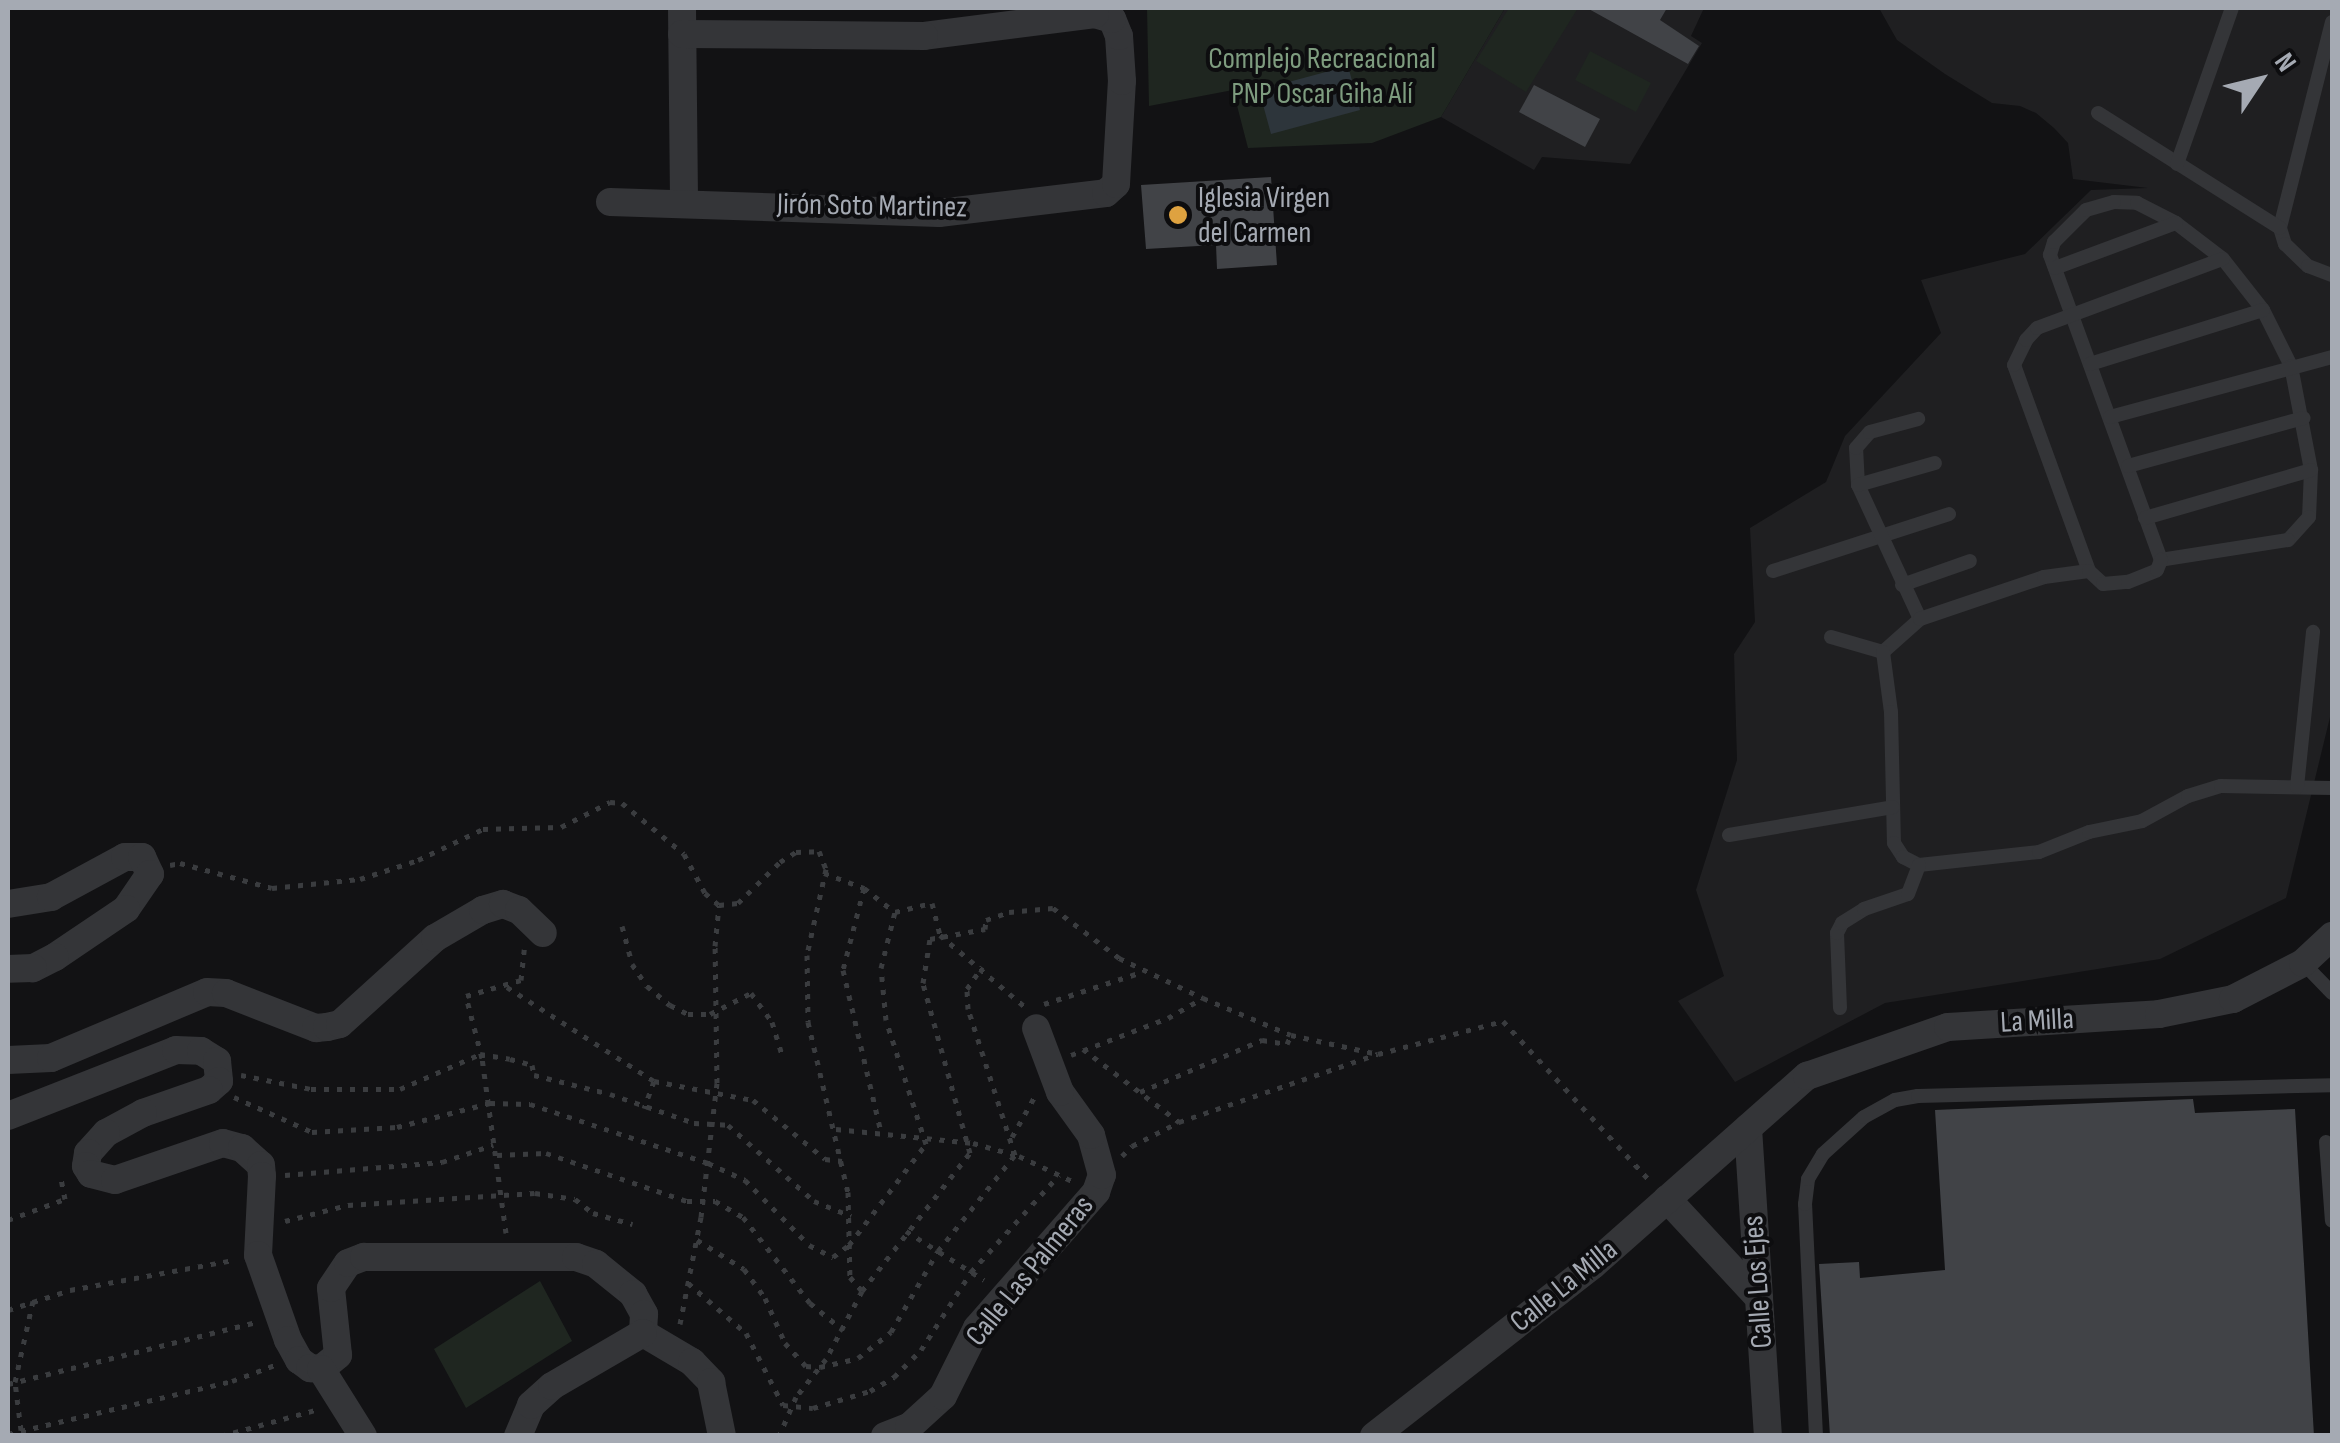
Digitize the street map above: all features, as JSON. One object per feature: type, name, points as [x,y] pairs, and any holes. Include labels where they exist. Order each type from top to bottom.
[{"type":"street","name":"Jirón Soto Martinez","points":[[610,202],[940,213],[1106,193],[1116,184],[1122,81],[1118,36],[1112,19],[1095,14],[924,36],[682,21]]},
{"type":"street","points":[[682,21],[684,202]]},
{"type":"street","points":[[8,904],[51,897],[124,857],[142,857],[150,874],[126,908],[55,957],[33,968],[8,969]]},
{"type":"street","points":[[8,1060],[51,1058],[206,992],[226,992],[316,1028],[328,1027],[340,1024],[435,938],[483,910],[503,904],[520,910],[544,933]]},
{"type":"street","name":"La Milla","points":[[1748,1128],[1807,1076],[1948,1026],[2159,1014],[2232,999],[2303,963],[2332,936]]},
{"type":"street","name":"Calle Las Palmeras","points":[[885,1436],[909,1427],[942,1396],[977,1328],[1098,1186],[1101,1157],[1091,1134],[1060,1092],[1031,1018]]},
{"type":"street","points":[[8,1116],[176,1050],[201,1050],[216,1061],[216,1080],[106,1133],[88,1154],[86,1166],[91,1174],[115,1180],[223,1143],[242,1148],[260,1165],[258,1242],[280,1316],[296,1354],[310,1368],[321,1370],[332,1364],[341,1346],[332,1288],[348,1263],[384,1256],[576,1258],[596,1264],[633,1294],[644,1314],[643,1333]]},
{"type":"street","name":"Calle La Milla","points":[[1374,1436],[1593,1265],[1748,1128]]},
{"type":"street","name":"Calle Los Ejes","points":[[1748,1128],[1768,1436]]},
{"type":"street","points":[[1667,1199],[1759,1298]]},
{"type":"street","points":[[643,1333],[675,1352],[711,1382],[722,1436]]},
{"type":"street","points":[[518,1436],[532,1404],[552,1386],[643,1333]]},
{"type":"street","points":[[321,1370],[363,1436]]},
{"type":"lane","points":[[2177,164],[2232,8]]},
{"type":"lane","points":[[2332,22],[2280,228],[2285,244],[2308,266],[2332,275]]},
{"type":"lane","points":[[2098,113],[2280,228]]},
{"type":"lane","points":[[2161,560],[2144,518],[2128,466],[2090,364],[2073,317],[2050,255],[2054,242],[2086,210],[2114,202],[2137,203],[2176,223],[2224,259],[2263,310],[2291,366],[2304,418],[2311,470],[2309,517],[2288,540],[2161,560],[2149,576],[2128,582],[2103,584],[2088,571],[2014,365],[2026,340],[2038,328],[2073,317],[2224,259]]},
{"type":"lane","points":[[2055,268],[2176,223]]},
{"type":"lane","points":[[2090,364],[2263,310]]},
{"type":"lane","points":[[2110,417],[2332,357]]},
{"type":"lane","points":[[2128,466],[2304,418]]},
{"type":"lane","points":[[1918,420],[1870,432],[1856,448],[1854,463],[1858,485],[1920,618]]},
{"type":"lane","points":[[1858,485],[1935,462]]},
{"type":"lane","points":[[2144,518],[2311,470]]},
{"type":"lane","points":[[1773,571],[1950,514]]},
{"type":"lane","points":[[1902,585],[1970,561]]},
{"type":"lane","points":[[1883,652],[1920,618],[2044,577],[2088,571]]},
{"type":"lane","points":[[2297,787],[2313,632]]},
{"type":"lane","points":[[1831,637],[1883,652]]},
{"type":"lane","points":[[1883,652],[1891,712],[1894,843],[1903,857],[1919,865],[2038,852],[2088,832],[2142,821],[2188,796],[2221,786],[2332,788]]},
{"type":"lane","points":[[1729,835],[1894,807]]},
{"type":"lane","points":[[1840,1008],[1837,933],[1842,922],[1908,894],[1919,865]]},
{"type":"lane","points":[[2303,963],[2332,993]]},
{"type":"lane","points":[[1816,1436],[1805,1204],[1808,1179],[1823,1154],[1864,1116],[1895,1100],[1918,1096],[2332,1085]]},
{"type":"lane","points":[[2326,1142],[2332,1221]]},
{"type":"path","points":[[150,874],[180,863],[272,888],[360,879],[418,860],[482,829],[561,827],[610,802],[622,804],[684,854],[705,892],[719,905],[738,903],[780,862],[807,848],[825,859],[807,955],[808,1022],[836,1130],[852,1216],[850,1277],[862,1291]]},
{"type":"path","points":[[824,873],[864,888],[896,912]]},
{"type":"path","points":[[864,888],[843,970],[882,1132]]},
{"type":"path","points":[[896,912],[932,903],[940,935],[982,967],[1031,1018],[1145,970]]},
{"type":"path","points":[[675,1352],[703,1199],[716,1091],[719,905]]},
{"type":"path","points":[[778,1436],[790,1409],[843,1330],[862,1291],[964,1162],[970,1142],[923,983],[926,945],[940,935],[985,929],[986,920],[1009,912],[1053,908],[1098,946],[1203,998],[1292,1035],[1378,1054]]},
{"type":"path","points":[[216,1080],[284,1123],[312,1132],[397,1128],[490,1103],[530,1104],[673,1155],[708,1163],[758,1190],[822,1254],[833,1257],[849,1245],[924,1150],[927,1136],[886,1020],[881,968],[896,912]]},
{"type":"path","points":[[622,926],[632,964],[648,986],[688,1014],[715,1012],[751,993],[772,1022],[782,1055]]},
{"type":"path","points":[[507,1256],[490,1103],[466,996],[522,980],[526,968],[522,950],[544,933]]},
{"type":"path","points":[[696,1240],[744,1269],[765,1298],[794,1356],[806,1366],[820,1367],[858,1358],[891,1332],[938,1250],[1015,1154],[968,1008],[970,982],[982,967]]},
{"type":"path","points":[[504,986],[654,1081],[677,1089],[716,1091],[753,1100],[825,1159],[842,1161]]},
{"type":"path","points":[[1012,1137],[1053,1067],[1083,1048],[1168,1018],[1203,998]]},
{"type":"path","points":[[836,1130],[970,1142],[1015,1154],[1098,1186],[1132,1146],[1179,1122],[1378,1054],[1504,1020],[1568,1097],[1667,1199]]},
{"type":"path","points":[[1140,1092],[1262,1040],[1287,1044],[1292,1035]]},
{"type":"path","points":[[1083,1048],[1179,1122]]},
{"type":"path","points":[[216,1080],[251,1076],[312,1089],[400,1088],[480,1054],[532,1065],[534,1075],[610,1094],[694,1123],[712,1122],[744,1135],[814,1201],[852,1216]]},
{"type":"path","points":[[644,1108],[654,1081]]},
{"type":"path","points":[[262,1176],[442,1162],[493,1145]]},
{"type":"path","points":[[497,1155],[546,1153],[687,1201],[703,1199],[743,1217],[810,1303],[843,1330]]},
{"type":"path","points":[[8,1220],[65,1199],[60,1173],[86,1166]]},
{"type":"path","points":[[688,1283],[725,1310],[746,1333],[776,1397],[790,1409],[832,1403],[870,1391],[894,1377],[924,1345],[971,1272],[1059,1174]]},
{"type":"path","points":[[8,1310],[70,1290],[258,1242],[348,1205],[535,1193],[575,1199],[593,1213],[632,1224]]},
{"type":"path","points":[[906,1231],[1004,1293]]},
{"type":"path","points":[[21,1430],[11,1383],[33,1302]]},
{"type":"path","points":[[11,1383],[280,1316]]},
{"type":"path","points":[[8,1435],[232,1381],[296,1354]]},
{"type":"path","points":[[221,1436],[341,1400]]},
{"type":"shaded area","points":[[1505,8],[1704,8],[1691,36],[1702,43],[1630,164],[1542,157],[1534,170],[1441,117]]},
{"type":"shaded area","points":[[1879,8],[2332,8],[2332,709],[2286,898],[2160,959],[1885,1003],[1735,1082],[1678,1001],[1724,976],[1696,890],[1737,760],[1734,654],[1755,622],[1750,528],[1826,482],[1845,436],[1941,333],[1921,280],[2025,254],[2091,190],[2148,188],[2073,179],[2068,143],[2054,128],[2036,113],[2020,106],[1992,103],[1945,74],[1897,40]]},
{"type":"shaded area","points":[[1348,66],[1360,110],[1271,134],[1259,90]]},
{"type":"green space","name":"Complejo Recreacional PNP Oscar Giha Alí","points":[[1147,8],[1505,8],[1441,117],[1372,143],[1248,148],[1233,90],[1149,106]]},
{"type":"green space","points":[[1509,8],[1578,8],[1526,92],[1476,61]]},
{"type":"green space","points":[[1590,51],[1651,83],[1636,112],[1575,80]]},
{"type":"green space","points":[[540,1281],[572,1341],[466,1408],[434,1349]]},
{"type":"building","points":[[1587,8],[1667,8],[1660,20],[1699,46],[1688,64]]},
{"type":"building","points":[[1534,85],[1600,119],[1585,147],[1519,112]]},
{"type":"building","points":[[1271,177],[1277,265],[1217,269],[1216,245],[1146,249],[1141,185]]},
{"type":"building","points":[[2193,1099],[2195,1113],[2295,1109],[2314,1436],[1830,1436],[1819,1264],[1859,1262],[1860,1278],[1945,1270],[1935,1110]]},
{"type":"place","name":"Iglesia Virgen del Carmen","points":[[1178,215]]}]
